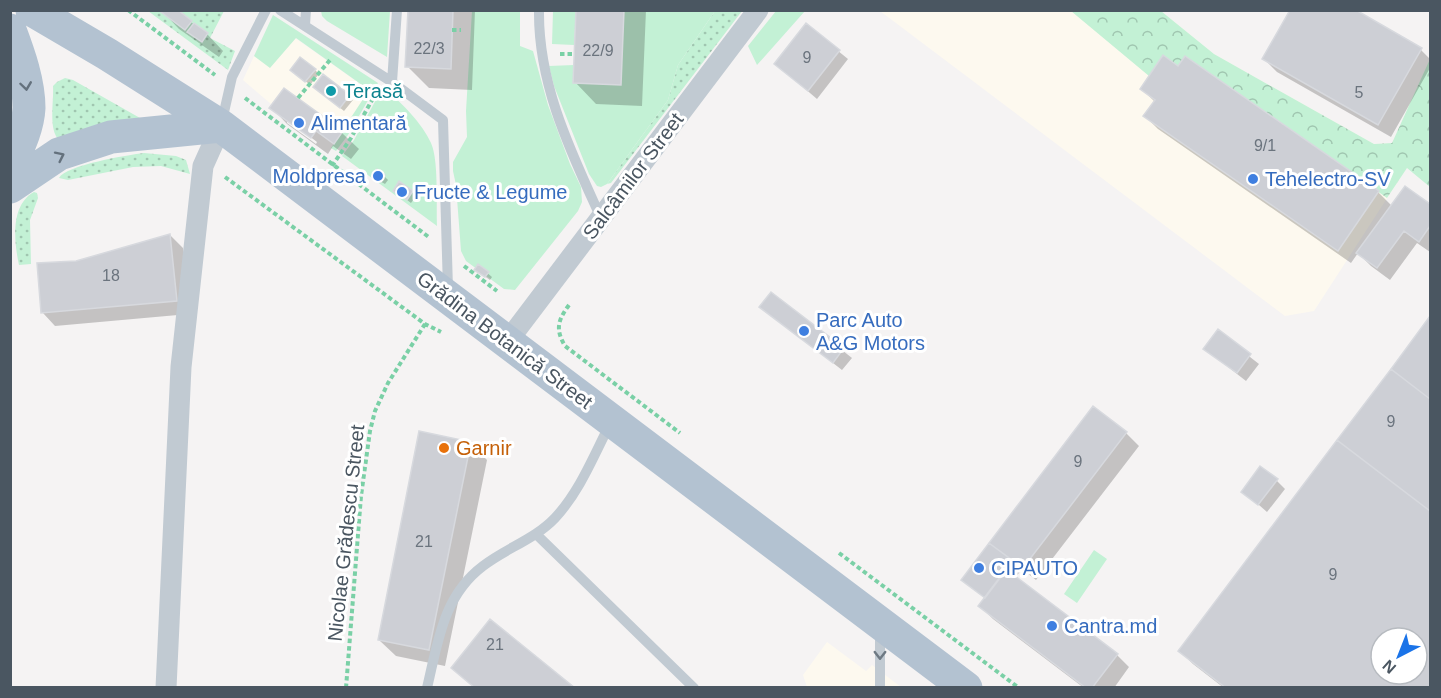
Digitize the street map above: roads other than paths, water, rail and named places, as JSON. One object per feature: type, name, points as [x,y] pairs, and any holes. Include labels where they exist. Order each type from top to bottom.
[{"type":"main road","name":"Grădina Botanică Street","points":[[32,10],[221,126],[966,687]]},
{"type":"main road","points":[[10,30],[25,79],[29,109],[23,137],[10,166]]},
{"type":"main road","points":[[10,187],[59,154],[111,137],[221,126]]},
{"type":"street","name":"Salcâmilor Street","points":[[507,342],[758,10]]},
{"type":"street","points":[[166,687],[181,367],[203,166],[221,126]]},
{"type":"lane","points":[[221,126],[232,77],[266,10]]},
{"type":"lane","points":[[280,10],[388,80],[443,120],[448,296]]},
{"type":"lane","points":[[305,25],[306,10]]},
{"type":"lane","points":[[388,80],[397,10]]},
{"type":"lane","points":[[539,10],[541,54],[551,94],[566,136],[602,218]]},
{"type":"lane","points":[[427,687],[444,617],[453,599],[483,566],[537,535],[554,520],[578,489],[611,421]]},
{"type":"lane","points":[[537,535],[694,687]]},
{"type":"lane","points":[[880,622],[880,687]]},
{"type":"place","name":"Terasă","points":[[331,91]]},
{"type":"place","name":"Alimentară","points":[[299,123]]},
{"type":"place","name":"Moldpresa","points":[[378,176]]},
{"type":"place","name":"Tehelectro-SV","points":[[1253,179]]},
{"type":"place","name":"Fructe & Legume","points":[[402,192]]},
{"type":"place","name":"Parc Auto A&G Motors","points":[[804,331]]},
{"type":"place","name":"Garnir","points":[[444,448]]},
{"type":"place","name":"CIPAUTO","points":[[979,568]]},
{"type":"place","name":"Cantra.md","points":[[1052,626]]}]
